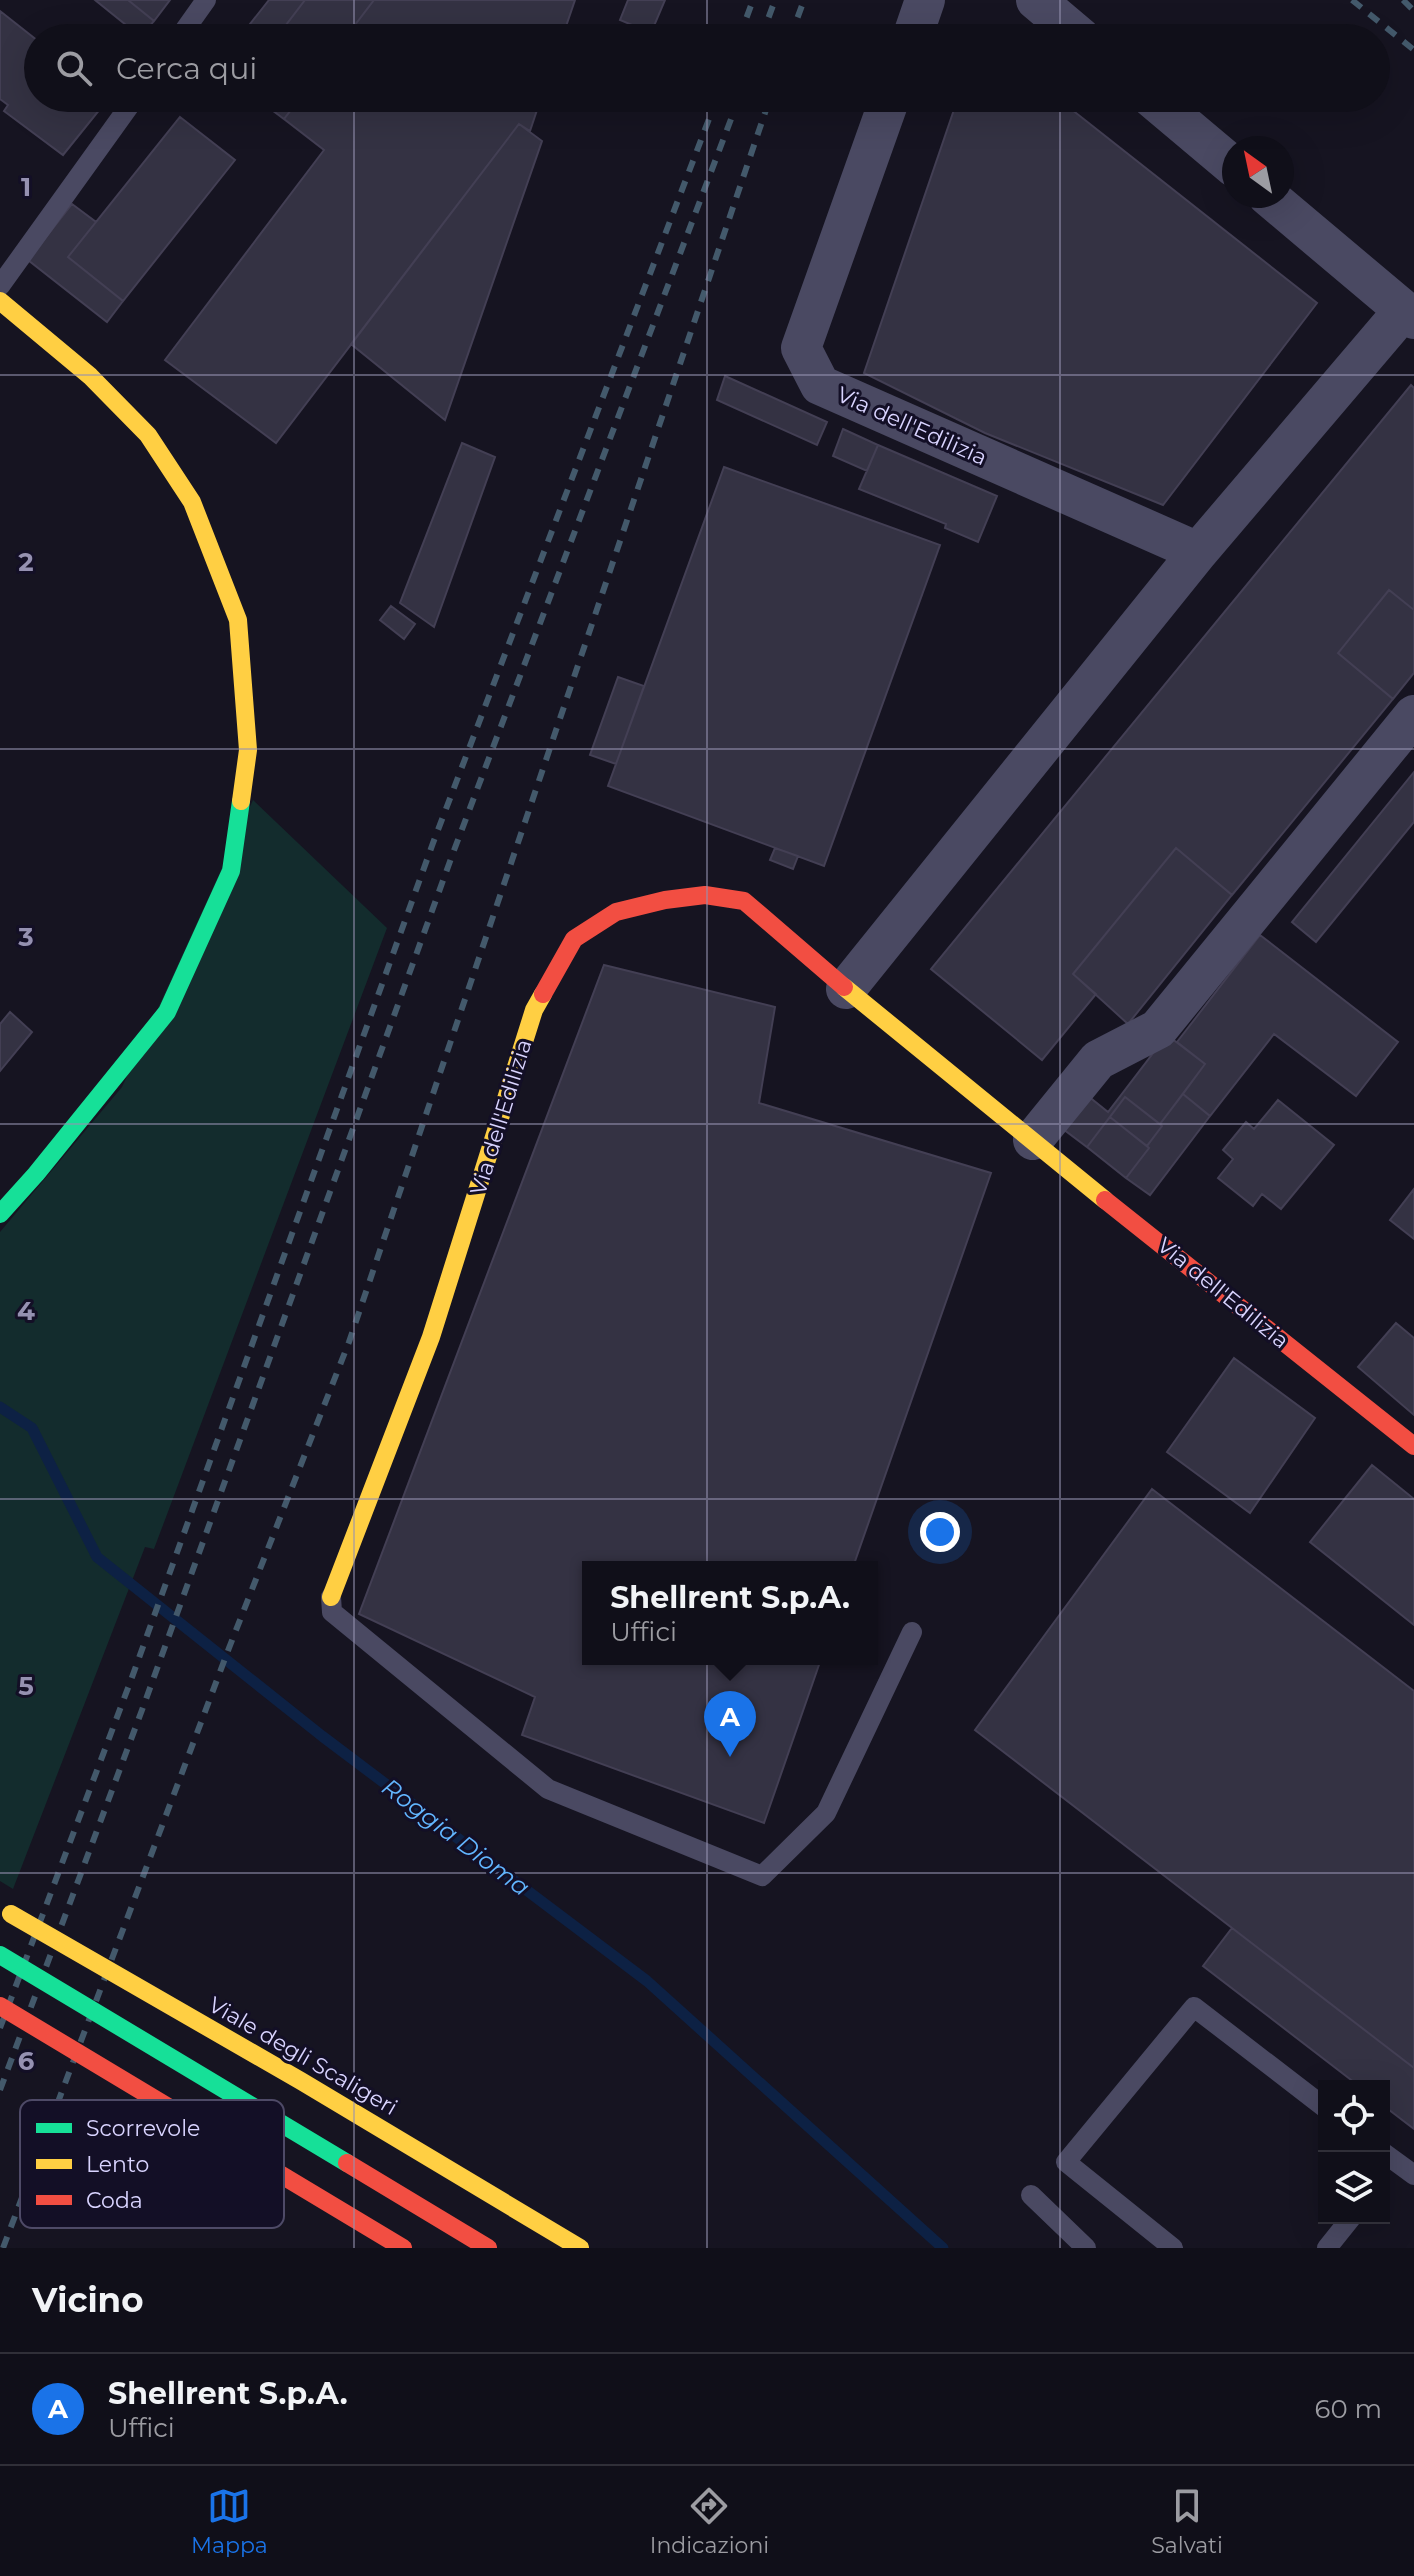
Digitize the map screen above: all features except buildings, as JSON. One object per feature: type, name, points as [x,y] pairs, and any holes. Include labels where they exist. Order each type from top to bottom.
[{"type":"main road","points":[[0,301],[90,376],[148,435],[192,502],[238,620],[248,750],[231,871],[167,1012],[0,1214]]},
{"type":"main road","name":"Via dell'Edilizia","points":[[331,1597],[436,1323],[534,1010],[574,939],[616,912],[665,900],[705,895],[744,901],[846,989],[1414,1446]]},
{"type":"main road","name":"Viale degli Scaligeri","points":[[0,1907],[301,2081],[580,2248]]},
{"type":"main road","points":[[0,1955],[242,2100]]},
{"type":"main road","points":[[0,2006],[157,2100]]},
{"type":"main road","points":[[284,2126],[488,2248]]},
{"type":"main road","points":[[284,2177],[403,2248]]},
{"type":"street","points":[[917,24],[925,0]]},
{"type":"street","points":[[1036,0],[1064,24]]},
{"type":"street","name":"Via dell'Edilizia","points":[[885,112],[801,348],[820,385],[1198,552]]},
{"type":"street","points":[[1169,112],[1222,157]]},
{"type":"street","points":[[846,989],[1198,552],[1409,314],[1282,208]]},
{"type":"street","points":[[1033,1140],[1098,1060],[1158,1029],[1414,715]]},
{"type":"lane","points":[[189,24],[206,0]]},
{"type":"lane","points":[[0,286],[125,112]]},
{"type":"lane","points":[[331,1597],[332,1612],[548,1789],[762,1876],[826,1813],[912,1632]]},
{"type":"lane","points":[[1173,2248],[1066,2162],[1194,2007],[1318,2102]]},
{"type":"lane","points":[[1390,2164],[1414,2175]]},
{"type":"lane","points":[[1031,2195],[1086,2248]]},
{"type":"lane","points":[[1327,2248],[1346,2224]]},
{"type":"green space","points":[[253,800],[387,928],[154,1549],[145,1547],[13,1889],[0,1881],[0,1232],[122,1087]]},
{"type":"waterway","name":"Roggia Dioma","points":[[0,1407],[32,1428],[97,1557],[322,1736],[647,1981],[943,2248]]},
{"type":"railway","points":[[744,24],[753,0]]},
{"type":"railway","points":[[766,24],[775,0]]},
{"type":"railway","points":[[795,24],[804,0]]},
{"type":"railway","points":[[1352,0],[1382,24]]},
{"type":"railway","points":[[1403,0],[1414,11]]},
{"type":"railway","points":[[1390,31],[1414,50]]},
{"type":"railway","points":[[0,2028],[131,1680],[433,843],[712,112]]},
{"type":"railway","points":[[0,2090],[142,1710],[453,853],[734,112]]},
{"type":"railway","points":[[59,2100],[229,1648],[349,1342],[765,112]]},
{"type":"railway","points":[[3,2248],[20,2203]]},
{"type":"traffic: fast","points":[[0,1214],[167,1012],[231,871],[241,801]]},
{"type":"traffic: fast","points":[[0,1955],[242,2100]]},
{"type":"traffic: fast","points":[[284,2125],[347,2163]]},
{"type":"traffic: slow","points":[[0,301],[90,376],[148,435],[192,502],[238,620],[248,750],[241,801]]},
{"type":"traffic: slow","points":[[844,987],[1105,1200]]},
{"type":"traffic: slow","points":[[331,1597],[431,1337],[534,1010],[543,994]]},
{"type":"traffic: slow","points":[[11,1914],[301,2081],[580,2248]]},
{"type":"traffic: jam","points":[[543,994],[574,939],[616,912],[665,900],[705,895],[744,901],[844,987]]},
{"type":"traffic: jam","points":[[1105,1200],[1414,1446]]},
{"type":"traffic: jam","points":[[0,2006],[157,2100]]},
{"type":"traffic: jam","points":[[347,2163],[488,2248]]},
{"type":"traffic: jam","points":[[284,2177],[403,2248]]},
{"type":"place","name":"Shellrent S.p.A.","points":[[730,1757]]}]
